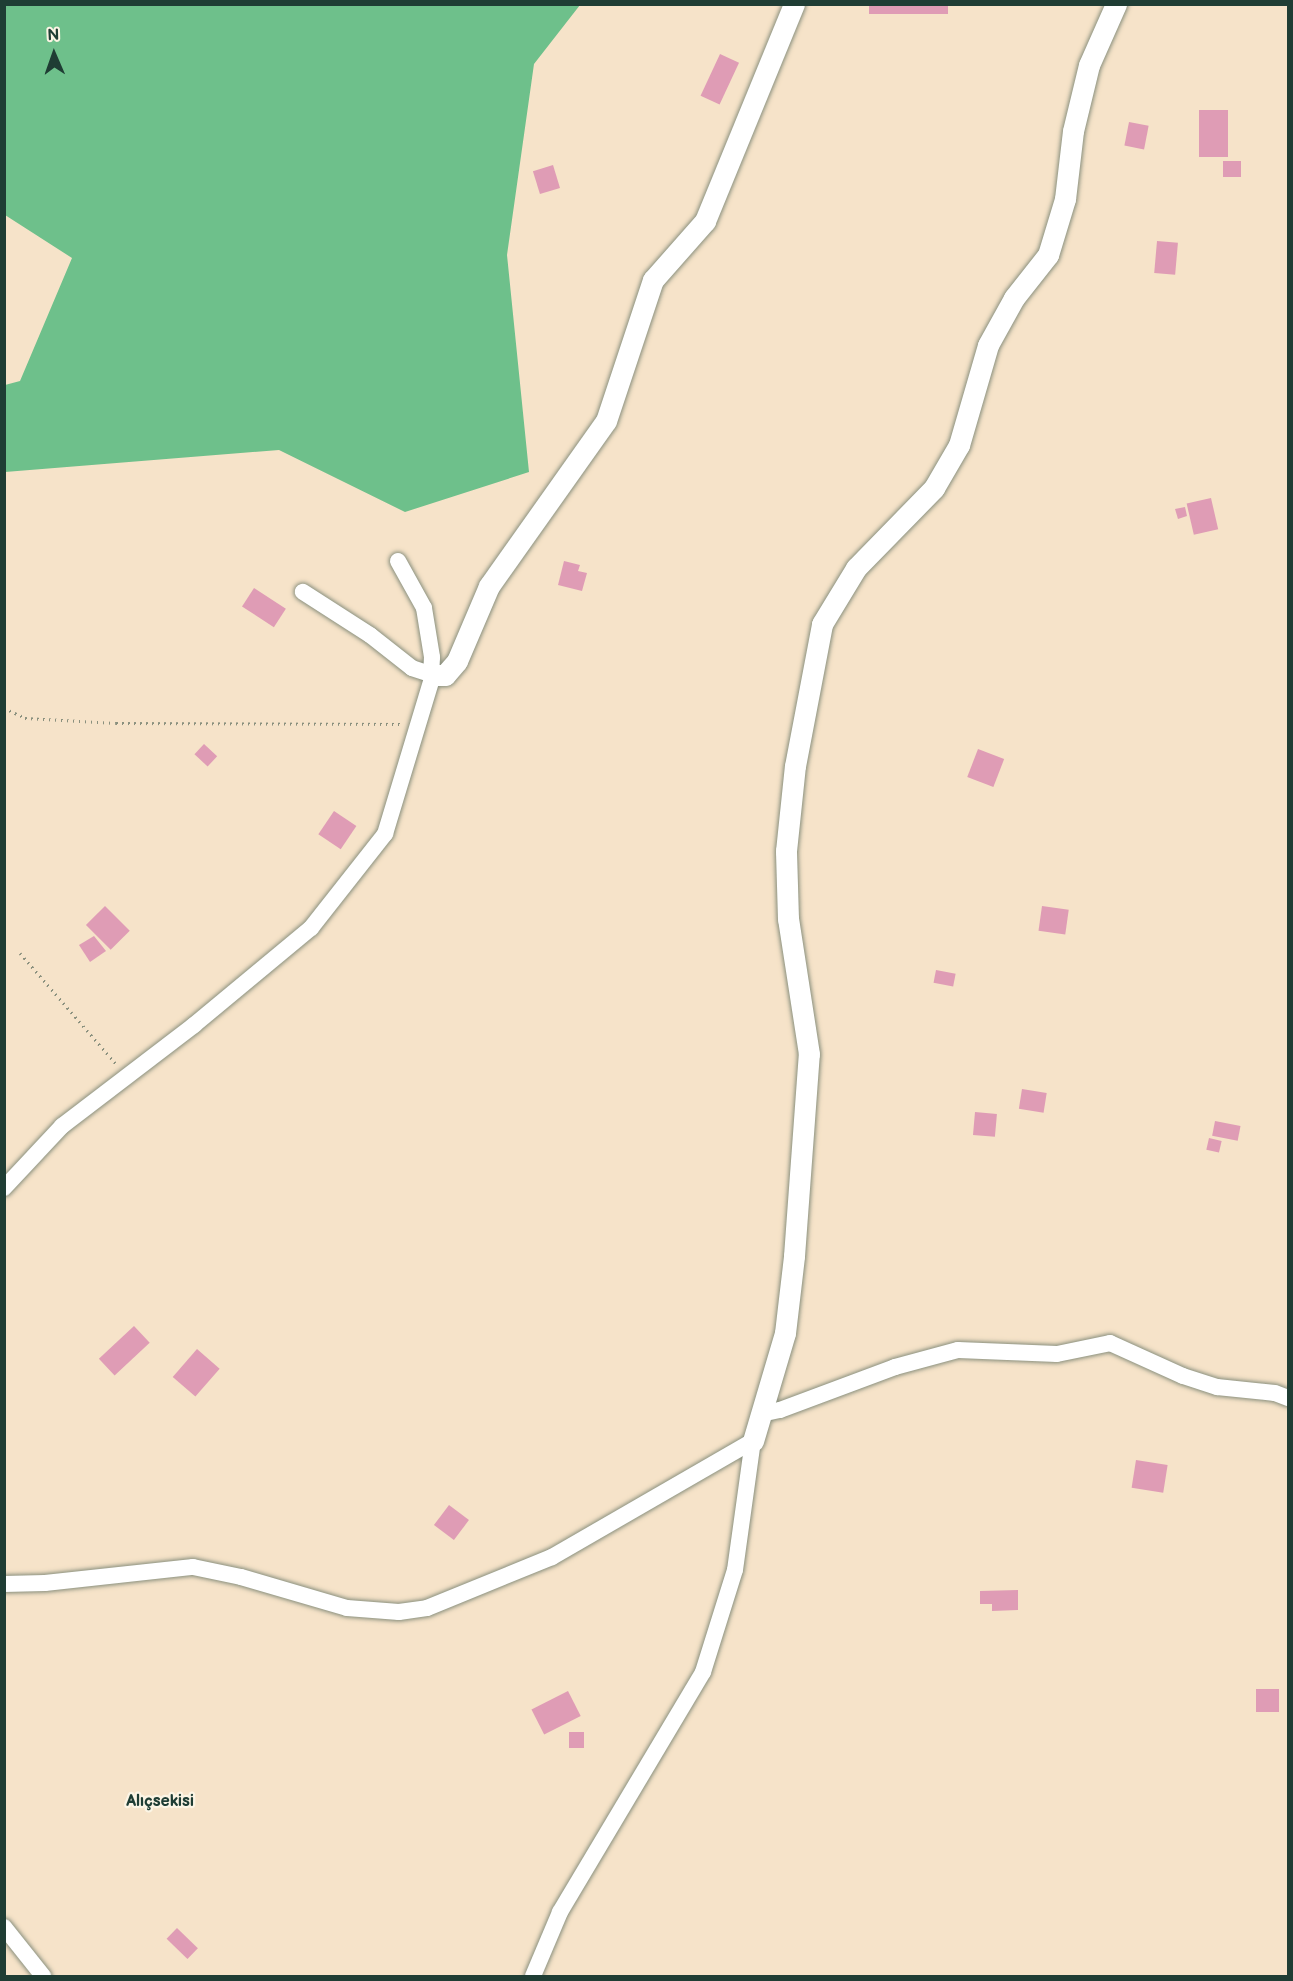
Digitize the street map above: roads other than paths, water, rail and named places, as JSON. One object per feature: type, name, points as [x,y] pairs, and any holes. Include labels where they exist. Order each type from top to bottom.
[{"type":"street","points":[[303,592],[370,635],[412,668],[445,675],[457,661],[489,586],[606,421],[653,280],[705,221],[794,4]]},
{"type":"street","points":[[533,1977],[560,1912],[703,1672],[735,1570],[753,1441],[785,1333],[794,1256],[809,1054],[788,919],[786,851],[795,766],[822,624],[856,568],[934,488],[959,445],[988,345],[1014,298],[1048,255],[1065,199],[1073,131],[1089,65],[1116,4]]},
{"type":"street","points":[[4,1188],[62,1126],[311,928],[385,834],[432,674],[432,657],[424,608],[398,561]]},
{"type":"street","points":[[760,1414],[780,1410],[895,1367],[958,1350],[1057,1354],[1110,1342],[1183,1376],[1217,1387],[1275,1393],[1288,1398]]},
{"type":"street","points":[[4,1584],[45,1583],[193,1567],[241,1577],[347,1608],[399,1612],[427,1608],[552,1557],[753,1441]]},
{"type":"street","points":[[4,1927],[43,1977]]},
{"type":"district","name":"Alıçsekisi","points":[[160,1802]]}]
